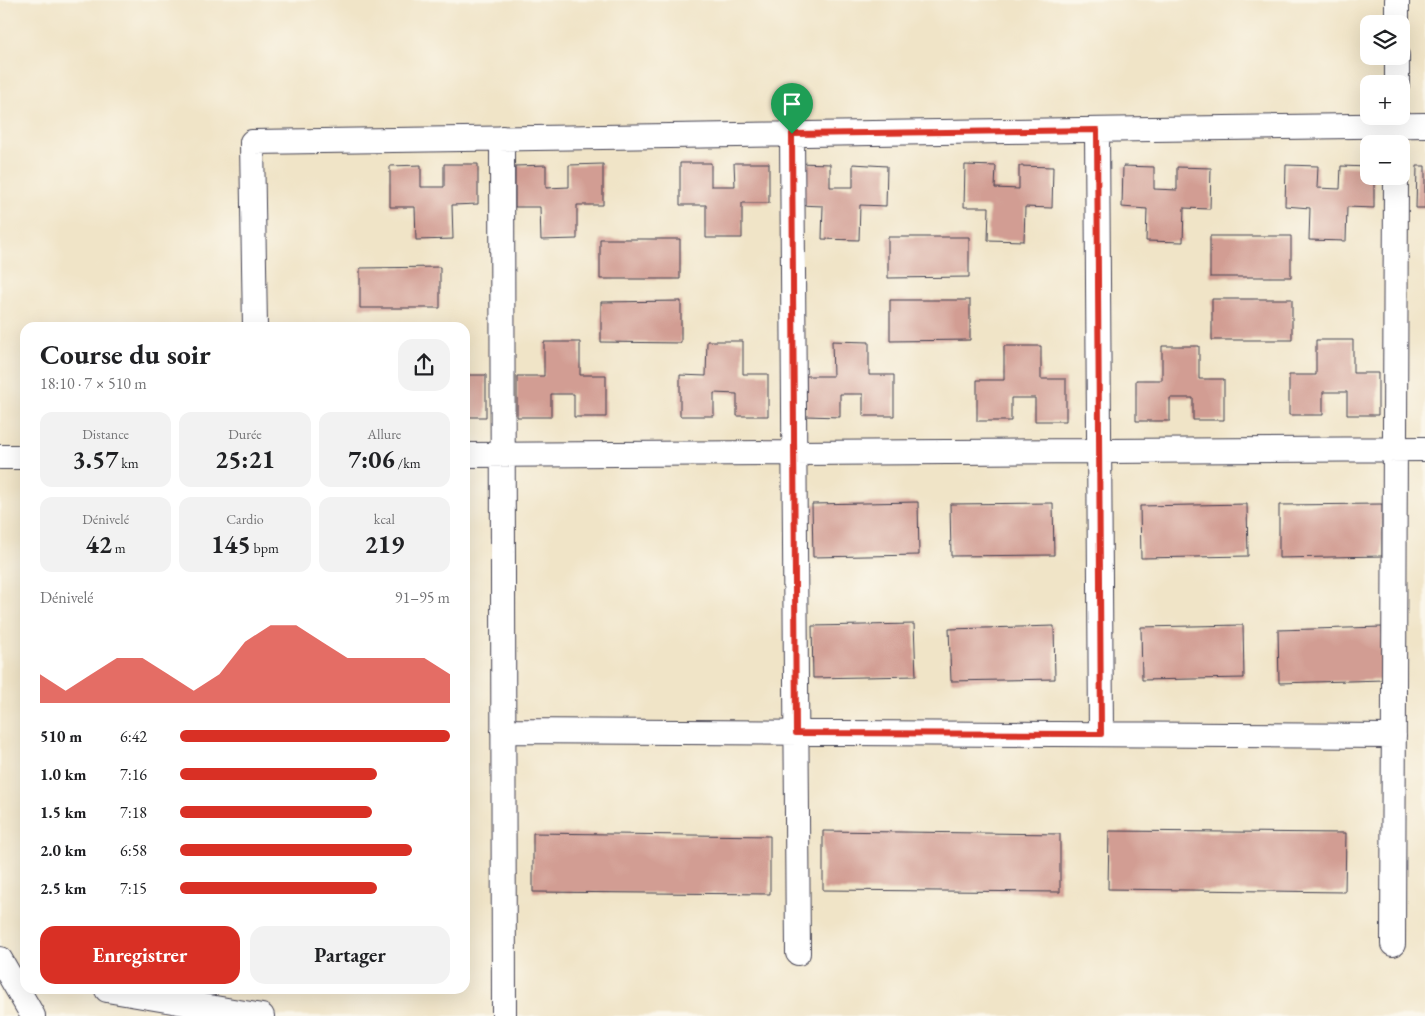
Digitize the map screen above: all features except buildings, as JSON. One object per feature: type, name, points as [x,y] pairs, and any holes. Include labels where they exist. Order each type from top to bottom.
[{"type":"street","points":[[1397,0],[1397,15]]},
{"type":"street","points":[[255,322],[252,142],[1097,130],[1396,128],[1425,125]]},
{"type":"street","points":[[1097,130],[1101,734]]},
{"type":"street","points":[[792,134],[798,953]]},
{"type":"street","points":[[502,138],[504,1016]]},
{"type":"street","points":[[1393,944],[1396,185]]},
{"type":"street","points":[[470,454],[1425,449]]},
{"type":"street","points":[[0,457],[20,457]]},
{"type":"street","points":[[503,731],[1394,736]]},
{"type":"street","points":[[11,970],[20,989]]},
{"type":"street","points":[[22,994],[33,1016]]},
{"type":"street","points":[[131,994],[262,1016]]},
{"type":"route","points":[[1097,130],[1101,734],[796,733],[792,134],[1097,130]]}]
